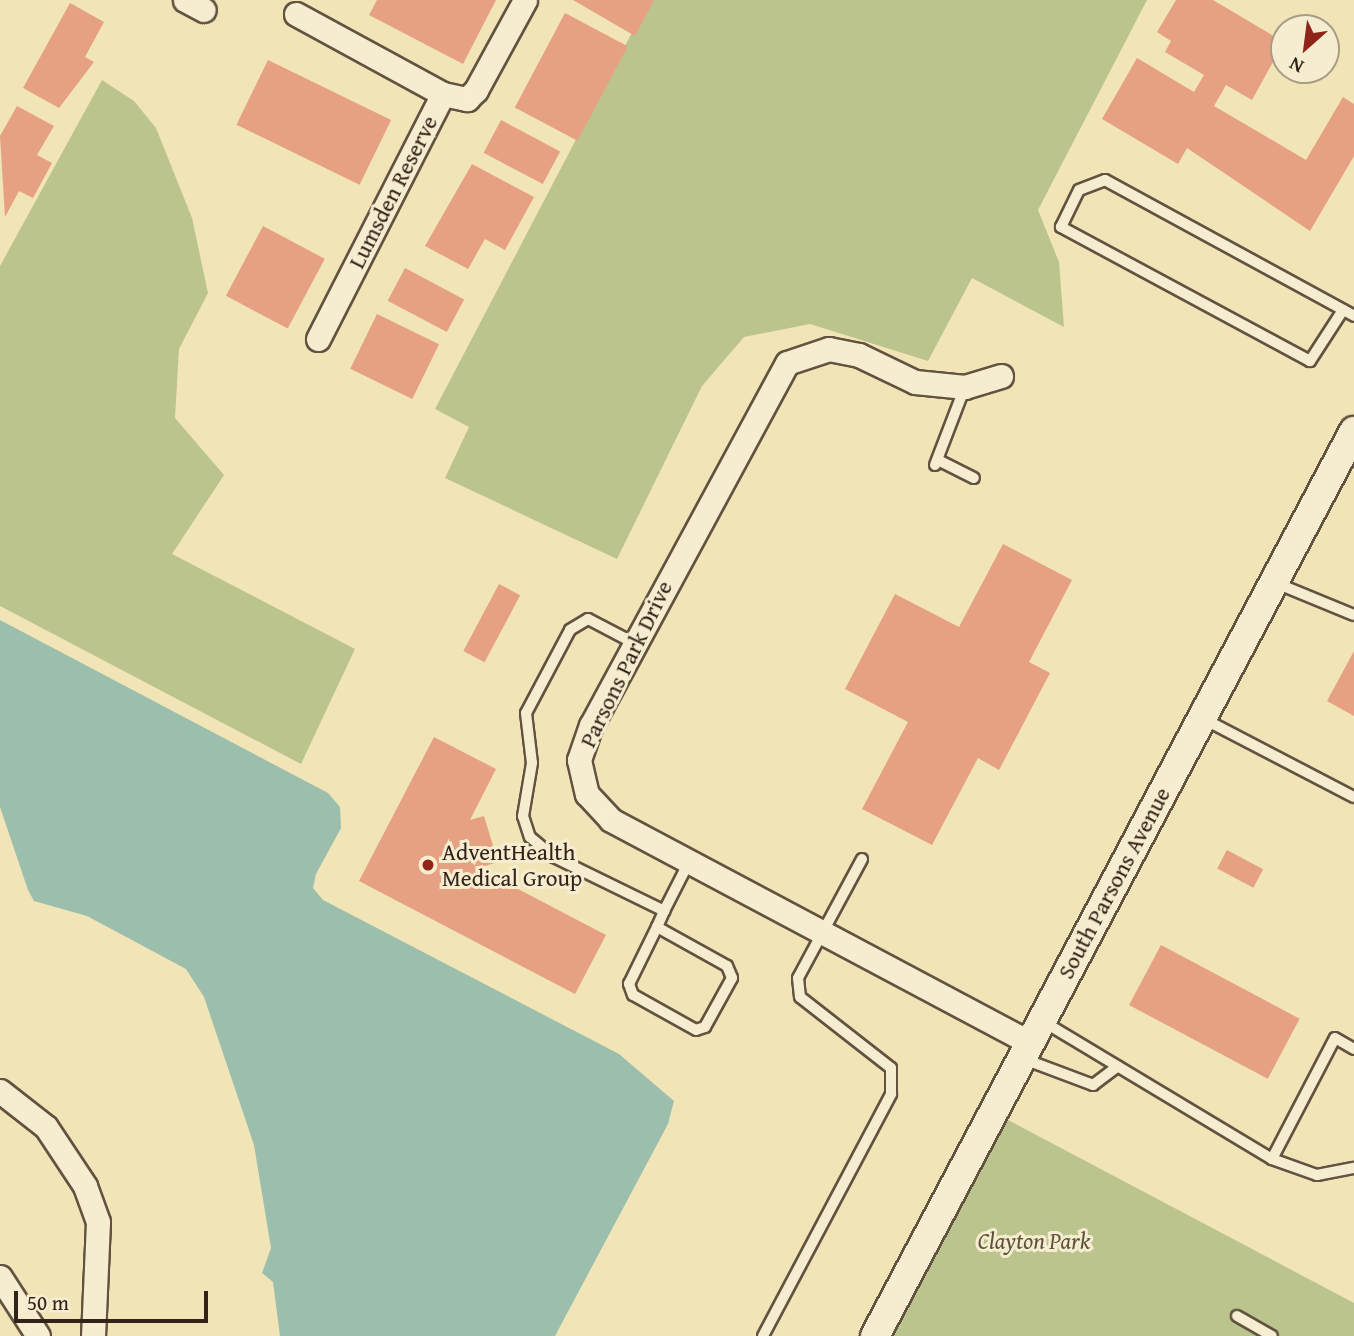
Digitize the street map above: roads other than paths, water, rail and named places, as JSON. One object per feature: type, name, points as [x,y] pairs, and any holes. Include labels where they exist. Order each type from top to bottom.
[{"type":"street","name":"Lumsden Reserve","points":[[318,339],[443,94],[467,99],[476,90],[525,0]]},
{"type":"street","points":[[296,14],[443,94]]},
{"type":"street","name":"Parsons Park Drive","points":[[1001,376],[965,387],[915,382],[844,350],[798,355],[770,386],[582,743],[581,778],[611,820],[1031,1040]]},
{"type":"street","name":"South Parsons Avenue","points":[[875,1336],[1353,436]]},
{"type":"street","points":[[0,1091],[46,1127],[85,1186],[98,1222],[93,1336]]},
{"type":"street","points":[[0,1277],[38,1336]]},
{"type":"lane","points":[[1343,310],[1310,361],[1061,227],[1079,190],[1105,180],[1354,316]]},
{"type":"lane","points":[[965,387],[937,463],[974,478]]},
{"type":"lane","points":[[1274,582],[1354,615]]},
{"type":"lane","points":[[634,643],[588,618],[570,630],[526,713],[531,763],[523,816],[530,837],[554,857],[664,911]]},
{"type":"lane","points":[[1202,718],[1354,797]]},
{"type":"lane","points":[[763,1336],[892,1086],[891,1068],[800,998],[798,978],[862,859]]},
{"type":"lane","points":[[657,927],[727,966],[732,978],[705,1027],[696,1030],[633,995],[629,984],[664,911],[689,862]]},
{"type":"lane","points":[[1272,1159],[1335,1038],[1354,1049]]},
{"type":"lane","points":[[1031,1040],[1118,1066],[1272,1159],[1317,1175],[1354,1168]]},
{"type":"lane","points":[[1031,1040],[1093,1085],[1118,1066]]},
{"type":"lane","points":[[1237,1316],[1272,1336]]},
{"type":"place","name":"AdventHealth Medical Group","points":[[428,865]]},
{"type":"park label","name":"Clayton Park","points":[[1034,1241]]}]
